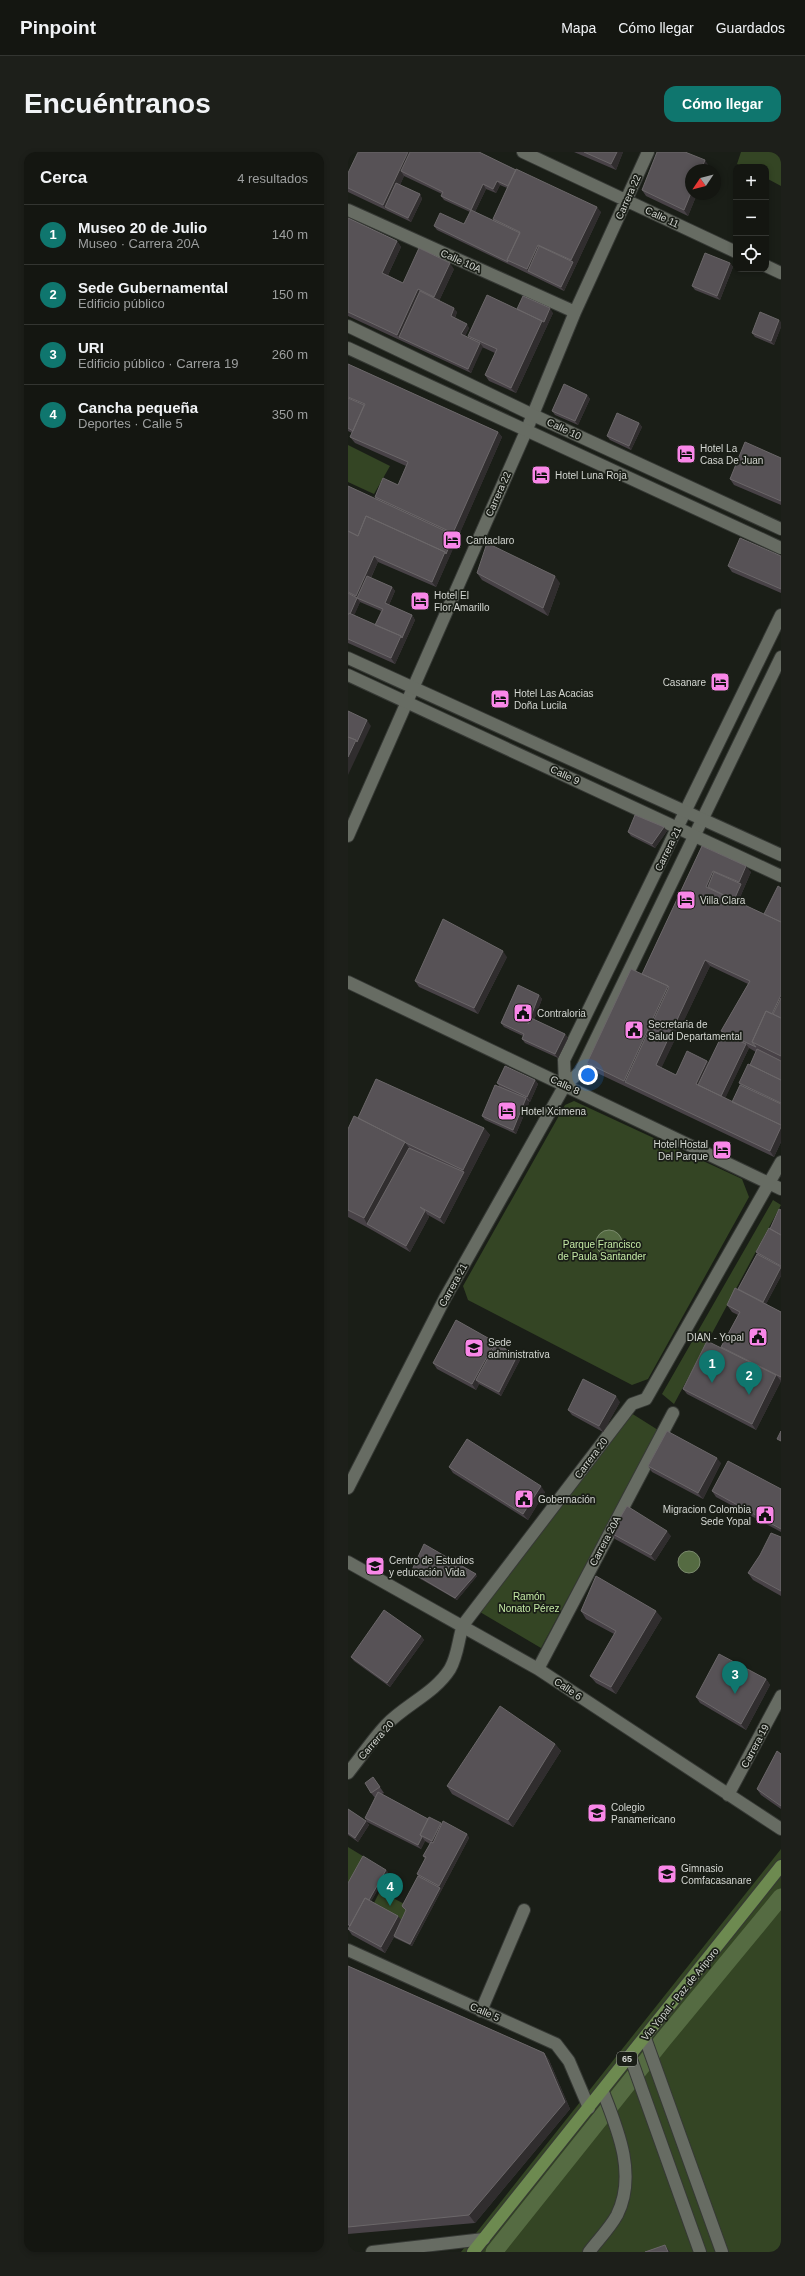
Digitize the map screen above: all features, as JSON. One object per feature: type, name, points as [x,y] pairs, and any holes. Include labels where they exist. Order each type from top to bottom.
[{"type":"main road","name":"Via Yopal - Paz de Ariporo","points":[[473,2252],[603,2092],[781,1866]]},
{"type":"street","name":"Calle 11","points":[[523,152],[733,251]]},
{"type":"street","name":"Carrera 22","points":[[348,836],[527,429],[575,312],[648,152]]},
{"type":"street","name":"Calle 10A","points":[[348,210],[575,312]]},
{"type":"street","points":[[769,267],[781,273]]},
{"type":"street","name":"Calle 10","points":[[348,326],[533,415],[781,528]]},
{"type":"street","name":"Calle 10","points":[[348,348],[527,429],[781,548]]},
{"type":"street","name":"Carrera 21","points":[[565,1085],[564,1060],[781,615]]},
{"type":"street","name":"Carrera 21","points":[[348,1488],[445,1298],[565,1085],[580,1072],[781,657]]},
{"type":"street","name":"Calle 9","points":[[348,658],[781,855]]},
{"type":"street","name":"Calle 9","points":[[348,675],[781,876]]},
{"type":"street","name":"Calle 8","points":[[348,982],[776,1186]]},
{"type":"street","name":"Carrera 20","points":[[348,1773],[387,1724],[423,1696],[449,1670],[458,1653],[459,1639],[464,1626],[632,1404],[646,1399],[776,1186],[781,1162]]},
{"type":"street","name":"Carrera 20A","points":[[538,1669],[673,1413]]},
{"type":"street","name":"Calle 6","points":[[348,1562],[538,1669],[781,1829]]},
{"type":"street","name":"Carrera 19","points":[[728,1795],[781,1696]]},
{"type":"street","points":[[481,2011],[524,1910]]},
{"type":"street","name":"Calle 5","points":[[348,1950],[556,2044],[569,2060],[589,2108]]},
{"type":"street","points":[[645,2038],[722,2252]]},
{"type":"street","points":[[630,2057],[700,2252]]},
{"type":"street","points":[[589,2252],[617,2215],[627,2182],[622,2143],[603,2092]]},
{"type":"street","points":[[372,2252],[484,2239]]},
{"type":"green space","points":[[741,152],[781,152],[781,186],[769,180],[769,164],[737,164]]},
{"type":"green space","points":[[348,445],[390,466],[374,494],[348,482]]},
{"type":"green space","name":"Parque Francisco de Paula Santander","points":[[574,1101],[742,1179],[749,1197],[648,1379],[632,1385],[468,1300],[463,1286],[565,1105]]},
{"type":"green space","points":[[773,1200],[781,1205],[674,1404],[662,1394]]},
{"type":"green space","name":"Ramón Nonato Pérez","points":[[631,1413],[658,1430],[541,1648],[480,1612]]},
{"type":"green space","points":[[348,1847],[366,1858],[348,1888]]},
{"type":"green space","points":[[781,1849],[781,2252],[461,2252]]},
{"type":"green space","points":[[380,1891],[408,1906],[400,1922],[372,1907]]},
{"type":"shaded area","points":[[609,1230],[618,1234],[622,1243],[618,1252],[609,1256],[600,1252],[596,1243],[600,1234]]},
{"type":"shaded area","points":[[689,1551],[697,1554],[700,1562],[697,1570],[689,1573],[681,1570],[678,1562],[681,1554]]},
{"type":"building","points":[[358,152],[408,152],[383,205],[348,188],[348,173]]},
{"type":"building","points":[[410,152],[479,152],[516,170],[508,186],[497,181],[493,189],[483,184],[471,210],[441,196],[443,192],[401,171]]},
{"type":"building","points":[[584,152],[617,152],[611,164]]},
{"type":"building","points":[[657,152],[685,152],[705,160],[703,164],[685,164],[685,200],[688,200],[684,210],[642,190]]},
{"type":"building","points":[[516,169],[597,207],[571,260],[538,245],[527,269],[507,260],[520,232],[493,219]]},
{"type":"building","points":[[396,183],[420,194],[408,218],[385,207]]},
{"type":"building","points":[[471,210],[520,233],[507,260],[508,262],[434,226],[440,213],[464,224]]},
{"type":"building","points":[[348,218],[397,241],[382,273],[403,283],[419,248],[450,263],[434,297],[418,289],[397,335],[348,312]]},
{"type":"building","points":[[539,246],[573,262],[561,287],[528,271]]},
{"type":"building","points":[[705,253],[730,263],[717,296],[692,286]]},
{"type":"building","points":[[420,291],[454,308],[451,316],[467,324],[461,334],[480,343],[468,369],[399,337]]},
{"type":"building","points":[[487,295],[542,321],[511,388],[485,375],[497,349],[468,336]]},
{"type":"building","points":[[523,296],[550,308],[544,322],[517,309]]},
{"type":"building","points":[[760,312],[779,320],[771,341],[752,333]]},
{"type":"building","points":[[348,364],[498,432],[453,533],[375,497],[383,478],[398,485],[408,462],[350,437],[365,404],[348,397]]},
{"type":"building","points":[[564,384],[587,395],[575,421],[552,411]]},
{"type":"building","points":[[348,398],[364,405],[353,431],[348,428]]},
{"type":"building","points":[[617,413],[639,423],[629,446],[607,436]]},
{"type":"building","points":[[745,442],[781,458],[781,501],[730,479]]},
{"type":"building","points":[[348,486],[454,535],[446,554],[445,552],[366,516],[358,536],[348,531]]},
{"type":"building","points":[[366,516],[445,552],[432,582],[374,556],[356,596],[348,592],[348,531],[358,536]]},
{"type":"building","points":[[740,538],[781,556],[781,589],[728,566]]},
{"type":"building","points":[[487,543],[555,576],[543,608],[477,573]]},
{"type":"building","points":[[367,576],[392,587],[385,603],[412,615],[402,638],[401,636],[375,625],[383,609],[357,598]]},
{"type":"building","points":[[348,593],[357,598],[350,614],[349,613],[348,615]]},
{"type":"building","points":[[349,613],[401,636],[391,658],[348,639]]},
{"type":"building","points":[[348,711],[367,720],[357,742],[356,740],[348,737]]},
{"type":"building","points":[[348,737],[356,740],[348,757]]},
{"type":"building","points":[[635,815],[664,827],[652,844],[628,832]]},
{"type":"building","points":[[702,846],[746,866],[739,882],[713,871],[706,887],[781,922],[781,995],[772,1014],[766,1011],[752,1042],[756,1047],[721,1031],[750,981],[705,960],[656,1065],[676,1075],[687,1051],[707,1061],[696,1084],[781,1125],[770,1151],[625,1082],[669,987],[642,974]]},
{"type":"building","points":[[714,872],[741,884],[734,900],[708,887]]},
{"type":"building","points":[[778,886],[781,888],[781,922],[764,914]]},
{"type":"building","points":[[443,919],[503,951],[474,1008],[415,981]]},
{"type":"building","name":"Secretaria de Salud Departamental","points":[[631,969],[668,986],[624,1081],[587,1063]]},
{"type":"building","points":[[518,985],[539,995],[528,1024],[531,1018],[565,1034],[555,1054],[522,1039],[524,1034],[501,1023]]},
{"type":"building","points":[[781,998],[781,1018],[773,1014]]},
{"type":"building","points":[[766,1011],[781,1018],[781,1056],[752,1042]]},
{"type":"building","points":[[723,1033],[746,1044],[721,1096],[698,1085]]},
{"type":"building","points":[[757,1049],[781,1061],[781,1080],[750,1065]]},
{"type":"building","points":[[748,1064],[781,1080],[781,1103],[739,1083]]},
{"type":"building","points":[[505,1066],[535,1080],[527,1097],[497,1083]]},
{"type":"building","points":[[376,1079],[484,1128],[463,1170],[358,1118]]},
{"type":"building","name":"Hotel Xcimena","points":[[495,1085],[526,1098],[513,1130],[482,1116]]},
{"type":"building","points":[[740,1085],[781,1104],[781,1125],[732,1102]]},
{"type":"building","points":[[354,1116],[405,1142],[364,1218],[348,1210],[348,1129]]},
{"type":"building","points":[[409,1148],[464,1172],[440,1218],[420,1207],[425,1211],[406,1246],[367,1224]]},
{"type":"building","points":[[779,1209],[781,1210],[781,1235],[770,1229]]},
{"type":"building","points":[[769,1228],[781,1235],[781,1266],[756,1252]]},
{"type":"building","points":[[757,1254],[781,1267],[763,1302],[738,1289]]},
{"type":"building","name":"DIAN - Yopal","points":[[735,1288],[781,1312],[781,1377],[721,1347],[740,1312],[727,1305]]},
{"type":"building","points":[[456,1320],[495,1342],[472,1384],[433,1363]]},
{"type":"building","points":[[707,1341],[776,1375],[752,1424],[683,1389]]},
{"type":"building","points":[[496,1343],[517,1356],[499,1392],[476,1380]]},
{"type":"building","points":[[583,1379],[616,1396],[599,1426],[568,1410]]},
{"type":"building","points":[[667,1431],[717,1458],[698,1493],[648,1466]]},
{"type":"building","points":[[781,1431],[781,1441],[777,1439]]},
{"type":"building","points":[[467,1439],[541,1486],[523,1514],[449,1467]]},
{"type":"building","name":"Migracion Colombia Sede Yopal","points":[[728,1461],[781,1489],[781,1529],[712,1491]]},
{"type":"building","points":[[627,1506],[667,1531],[651,1555],[611,1533]]},
{"type":"building","points":[[771,1533],[781,1537],[781,1591],[748,1573],[760,1555]]},
{"type":"building","points":[[424,1544],[476,1574],[455,1598],[411,1572]]},
{"type":"building","points":[[596,1576],[656,1611],[611,1687],[590,1676],[616,1631],[581,1611]]},
{"type":"building","points":[[384,1610],[421,1636],[387,1683],[351,1657]]},
{"type":"building","points":[[719,1654],[766,1679],[741,1724],[696,1697]]},
{"type":"building","points":[[500,1706],[555,1744],[508,1820],[447,1786]]},
{"type":"building","points":[[777,1751],[781,1754],[781,1806],[757,1789]]},
{"type":"building","points":[[373,1777],[380,1787],[371,1793],[365,1783]]},
{"type":"building","points":[[378,1792],[428,1819],[420,1835],[422,1837],[418,1845],[365,1818]]},
{"type":"building","points":[[348,1809],[366,1821],[355,1838],[348,1833]]},
{"type":"building","points":[[429,1817],[441,1823],[432,1841],[420,1835]]},
{"type":"building","points":[[443,1821],[467,1834],[439,1886],[417,1874],[426,1857],[423,1856],[431,1842],[433,1843]]},
{"type":"building","points":[[363,1856],[386,1870],[369,1900],[365,1898],[350,1926],[348,1924],[348,1883]]},
{"type":"building","points":[[418,1876],[440,1888],[410,1944],[394,1936],[406,1910],[402,1906]]},
{"type":"building","points":[[365,1898],[398,1916],[381,1947],[348,1929]]},
{"type":"building","points":[[348,1966],[544,2053],[565,2102],[469,2215],[348,2227]]},
{"type":"building","points":[[665,2245],[668,2252],[645,2252]]},
{"type":"waterway","points":[[494,2252],[663,2040],[781,1897]]},
{"type":"place","name":"Hotel La Casa De Juan","points":[[686,454]]},
{"type":"place","name":"Hotel Luna Roja","points":[[541,475]]},
{"type":"place","name":"Cantaclaro","points":[[452,540]]},
{"type":"place","name":"Hotel El Flor Amarillo","points":[[420,601]]},
{"type":"place","name":"Casanare","points":[[720,682]]},
{"type":"place","name":"Hotel Las Acacias Doña Lucila","points":[[500,699]]},
{"type":"place","name":"Villa Clara","points":[[686,900]]},
{"type":"place","name":"Contraloria","points":[[523,1013]]},
{"type":"place","name":"Secretaria de Salud Departamental","points":[[634,1030]]},
{"type":"place","name":"Hotel Xcimena","points":[[507,1111]]},
{"type":"place","name":"Hotel Hostal Del Parque","points":[[722,1150]]},
{"type":"place","name":"DIAN - Yopal","points":[[758,1337]]},
{"type":"place","name":"Sede administrativa","points":[[474,1348]]},
{"type":"place","name":"Museo 20 de Julio","points":[[712,1383]]},
{"type":"place","name":"Sede Gubernamental","points":[[749,1395]]},
{"type":"place","name":"Gobernación","points":[[524,1499]]},
{"type":"place","name":"Migracion Colombia Sede Yopal","points":[[765,1515]]},
{"type":"place","name":"Centro de Estudios y educación Vida","points":[[375,1566]]},
{"type":"place","name":"URI","points":[[735,1694]]},
{"type":"place","name":"Colegio Panamericano","points":[[597,1813]]},
{"type":"place","name":"Gimnasio Comfacasanare","points":[[667,1874]]},
{"type":"place","name":"Cancha pequeña","points":[[390,1906]]}]
